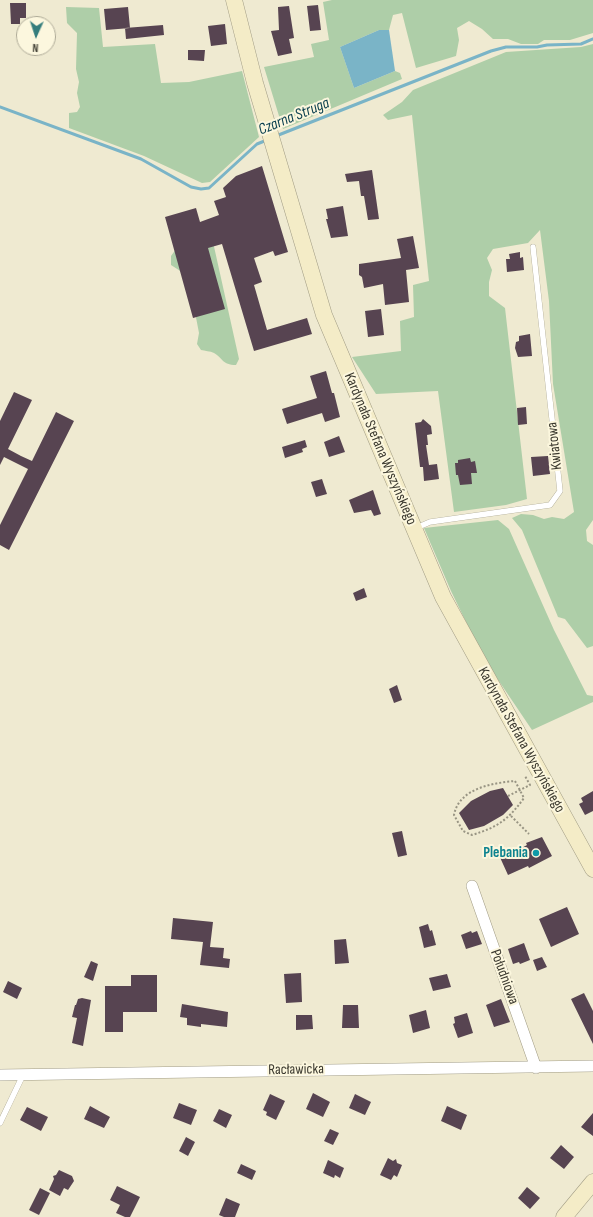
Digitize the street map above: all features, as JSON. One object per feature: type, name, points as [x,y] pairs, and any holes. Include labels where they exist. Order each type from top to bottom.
[{"type":"street","name":"Kardynała Stefana Wyszyńskiego","points":[[234,0],[269,130],[324,315],[443,597],[503,715],[593,870]]},
{"type":"street","name":"Południowa","points":[[472,886],[536,1068]]},
{"type":"street","name":"Racławicka","points":[[0,1075],[593,1066]]},
{"type":"street","points":[[564,1217],[593,1182]]},
{"type":"lane","name":"Kwiatowa","points":[[414,529],[430,522],[550,505],[560,491],[533,247]]},
{"type":"lane","points":[[0,1123],[23,1075]]},
{"type":"path","points":[[515,781],[520,790],[524,798],[511,816],[493,828],[472,835],[463,831],[454,815],[455,807],[466,796],[482,786],[515,781]]},
{"type":"path","points":[[508,796],[528,785]]},
{"type":"path","points":[[511,816],[529,834]]},
{"type":"green space","points":[[332,0],[593,0],[593,33],[570,40],[544,40],[538,44],[521,44],[508,39],[493,39],[482,29],[469,21],[457,28],[459,40],[456,56],[416,68],[402,13],[393,15],[389,30],[379,30],[340,47],[354,88],[395,71],[400,73],[402,79],[283,129],[264,67],[314,57],[311,44],[329,40],[323,2]]},
{"type":"green space","points":[[66,7],[99,8],[103,47],[155,44],[161,83],[189,82],[242,71],[259,137],[210,182],[202,183],[144,156],[69,128],[69,113],[77,112],[80,107],[77,93],[79,82],[76,69],[77,33],[67,23]]},
{"type":"green space","points":[[593,44],[593,520],[586,530],[587,541],[593,545],[593,646],[587,648],[565,619],[558,617],[522,530],[512,518],[521,514],[533,515],[544,519],[552,517],[564,519],[574,512],[553,384],[549,301],[540,230],[528,243],[493,249],[487,258],[492,270],[489,282],[489,296],[505,308],[527,499],[506,505],[454,512],[438,391],[376,394],[352,357],[401,351],[400,321],[414,317],[413,285],[429,281],[412,115],[388,120],[383,115],[402,102],[413,90],[506,52],[581,47]]},
{"type":"green space","points":[[213,242],[239,359],[236,365],[225,363],[212,352],[201,350],[197,344],[199,333],[188,276],[171,265],[171,256],[176,249]]},
{"type":"green space","points":[[498,520],[509,529],[554,630],[587,695],[593,696],[593,702],[532,730],[484,659],[451,591],[424,528]]},
{"type":"water","points":[[379,30],[389,30],[395,71],[354,88],[340,47]]},
{"type":"building","points":[[10,3],[26,3],[26,16],[16,16],[16,24],[11,24]]},
{"type":"building","points":[[318,5],[321,30],[310,31],[307,6]]},
{"type":"building","points":[[289,6],[294,38],[289,39],[292,53],[278,56],[271,31],[279,30],[278,7]]},
{"type":"building","points":[[128,7],[130,28],[106,30],[104,9]]},
{"type":"building","points":[[225,24],[227,44],[211,46],[208,26]]},
{"type":"building","points":[[163,25],[164,35],[126,39],[125,28]]},
{"type":"building","points":[[188,50],[205,50],[204,61],[188,60]]},
{"type":"building","points":[[262,166],[288,252],[275,256],[273,251],[254,258],[262,282],[254,285],[267,330],[307,318],[312,334],[254,351],[222,244],[208,248],[225,309],[193,318],[165,217],[196,208],[200,222],[219,215],[214,201],[226,197],[223,188],[236,176]]},
{"type":"building","points":[[372,170],[379,219],[368,220],[364,196],[361,196],[359,181],[347,182],[345,174]]},
{"type":"building","points":[[343,206],[348,236],[331,238],[326,219],[328,219],[326,209]]},
{"type":"building","points":[[413,236],[419,268],[406,270],[409,302],[385,305],[383,284],[364,288],[362,277],[359,275],[359,264],[401,258],[397,239]]},
{"type":"building","points":[[520,252],[520,258],[523,257],[524,270],[507,272],[506,259],[510,259],[509,254]]},
{"type":"building","points":[[381,309],[384,335],[368,337],[365,311]]},
{"type":"building","points":[[530,334],[532,356],[518,357],[515,348],[516,342],[519,341],[519,336]]},
{"type":"building","points":[[326,371],[332,393],[334,393],[340,417],[325,422],[322,413],[287,424],[282,409],[317,398],[310,376]]},
{"type":"building","points":[[14,392],[32,400],[8,449],[21,456],[32,461],[56,412],[74,421],[9,550],[0,545],[0,525],[28,469],[4,457],[0,465],[0,421]]},
{"type":"building","points":[[526,407],[527,424],[518,425],[517,408]]},
{"type":"building","points":[[423,419],[431,426],[432,434],[427,435],[428,445],[426,445],[429,465],[437,464],[439,479],[424,481],[423,467],[420,467],[415,423],[421,422]]},
{"type":"building","points":[[339,436],[345,452],[329,457],[324,442]]},
{"type":"building","points":[[305,440],[307,447],[302,449],[303,452],[285,458],[282,447]]},
{"type":"building","points":[[548,456],[550,474],[533,476],[531,457]]},
{"type":"building","points":[[470,458],[471,462],[475,461],[477,473],[471,473],[472,484],[460,485],[458,475],[456,475],[455,463],[458,463],[458,460]]},
{"type":"building","points":[[322,479],[327,494],[316,497],[311,482]]},
{"type":"building","points":[[373,490],[381,514],[374,516],[371,510],[354,513],[349,500]]},
{"type":"building","points":[[364,588],[367,597],[356,601],[353,593]]},
{"type":"building","points":[[397,685],[402,700],[394,703],[389,689]]},
{"type":"building","points":[[503,788],[513,805],[503,815],[484,826],[469,830],[459,813],[471,801],[490,791]]},
{"type":"building","points":[[593,791],[593,811],[585,815],[579,804],[583,802],[581,798]]},
{"type":"building","points":[[402,831],[407,855],[398,857],[392,833]]},
{"type":"building","points":[[542,837],[552,856],[529,868],[528,866],[508,875],[498,853],[506,850],[509,855],[527,845],[526,843]]},
{"type":"building","points":[[567,907],[579,934],[551,947],[539,919]]},
{"type":"building","points":[[173,918],[213,922],[210,947],[224,948],[223,958],[230,959],[229,968],[200,965],[203,942],[171,939]]},
{"type":"building","points":[[428,924],[430,931],[432,930],[436,945],[424,948],[419,927]]},
{"type":"building","points":[[471,931],[472,933],[477,931],[482,944],[466,949],[461,935]]},
{"type":"building","points":[[346,939],[349,963],[335,964],[334,940]]},
{"type":"building","points":[[524,943],[530,960],[520,964],[519,962],[513,964],[508,949]]},
{"type":"building","points":[[542,957],[547,967],[537,971],[533,960]]},
{"type":"building","points":[[91,961],[98,964],[93,981],[84,977]]},
{"type":"building","points":[[301,973],[302,1002],[286,1003],[284,974]]},
{"type":"building","points":[[447,974],[451,987],[433,991],[429,978]]},
{"type":"building","points":[[131,975],[157,975],[157,1012],[123,1012],[123,1032],[105,1032],[105,986],[131,986]]},
{"type":"building","points":[[8,981],[22,988],[17,999],[3,992]]},
{"type":"building","points":[[584,993],[593,1011],[593,1044],[571,999]]},
{"type":"building","points":[[82,998],[91,1000],[83,1046],[72,1043],[77,1018],[72,1017],[78,999]]},
{"type":"building","points":[[501,999],[510,1022],[494,1027],[486,1005]]},
{"type":"building","points":[[182,1004],[228,1012],[227,1027],[201,1024],[201,1027],[187,1025],[187,1018],[180,1017]]},
{"type":"building","points":[[343,1005],[358,1005],[359,1028],[342,1028]]},
{"type":"building","points":[[426,1010],[430,1028],[413,1033],[409,1015]]},
{"type":"building","points":[[467,1013],[473,1033],[458,1038],[453,1024],[455,1023],[454,1017]]},
{"type":"building","points":[[296,1015],[312,1015],[313,1029],[296,1030]]},
{"type":"building","points":[[313,1093],[330,1102],[323,1117],[306,1109]]},
{"type":"building","points":[[270,1094],[285,1101],[276,1120],[266,1115],[267,1112],[263,1110]]},
{"type":"building","points":[[355,1094],[371,1102],[365,1115],[349,1108]]},
{"type":"building","points":[[179,1103],[197,1110],[191,1125],[173,1118]]},
{"type":"building","points":[[90,1106],[110,1117],[104,1128],[84,1119]]},
{"type":"building","points":[[447,1106],[467,1115],[461,1130],[441,1121]]},
{"type":"building","points":[[27,1107],[48,1117],[41,1131],[20,1120]]},
{"type":"building","points":[[219,1109],[232,1115],[226,1128],[213,1121]]},
{"type":"building","points":[[593,1113],[593,1136],[581,1127]]},
{"type":"building","points":[[330,1129],[339,1133],[333,1145],[324,1141]]},
{"type":"building","points":[[186,1137],[195,1142],[188,1156],[179,1151]]},
{"type":"building","points":[[561,1145],[574,1157],[564,1169],[550,1158]]},
{"type":"building","points":[[388,1158],[393,1161],[396,1159],[397,1163],[402,1165],[397,1177],[394,1175],[391,1180],[380,1175]]},
{"type":"building","points":[[328,1160],[344,1168],[340,1178],[335,1175],[334,1178],[323,1173]]},
{"type":"building","points":[[241,1164],[256,1171],[252,1180],[237,1173]]},
{"type":"building","points":[[59,1170],[72,1176],[74,1181],[68,1190],[64,1188],[60,1196],[49,1190],[54,1179],[53,1176],[56,1175]]},
{"type":"building","points":[[117,1186],[140,1197],[130,1217],[125,1217],[116,1213],[120,1205],[110,1200]]},
{"type":"building","points":[[527,1187],[540,1198],[530,1209],[518,1198]]},
{"type":"building","points":[[40,1188],[50,1193],[39,1215],[29,1210]]},
{"type":"building","points":[[226,1198],[240,1204],[235,1217],[224,1217],[219,1215]]},
{"type":"waterway","name":"Czarna Struga","points":[[276,136],[491,51],[506,47],[537,47],[547,45],[581,44],[593,39]]},
{"type":"waterway","name":"Czarna Struga","points":[[0,107],[141,159],[191,187],[201,189],[209,188],[257,144],[267,140]]},
{"type":"place","name":"Plebania","points":[[536,853]]}]
